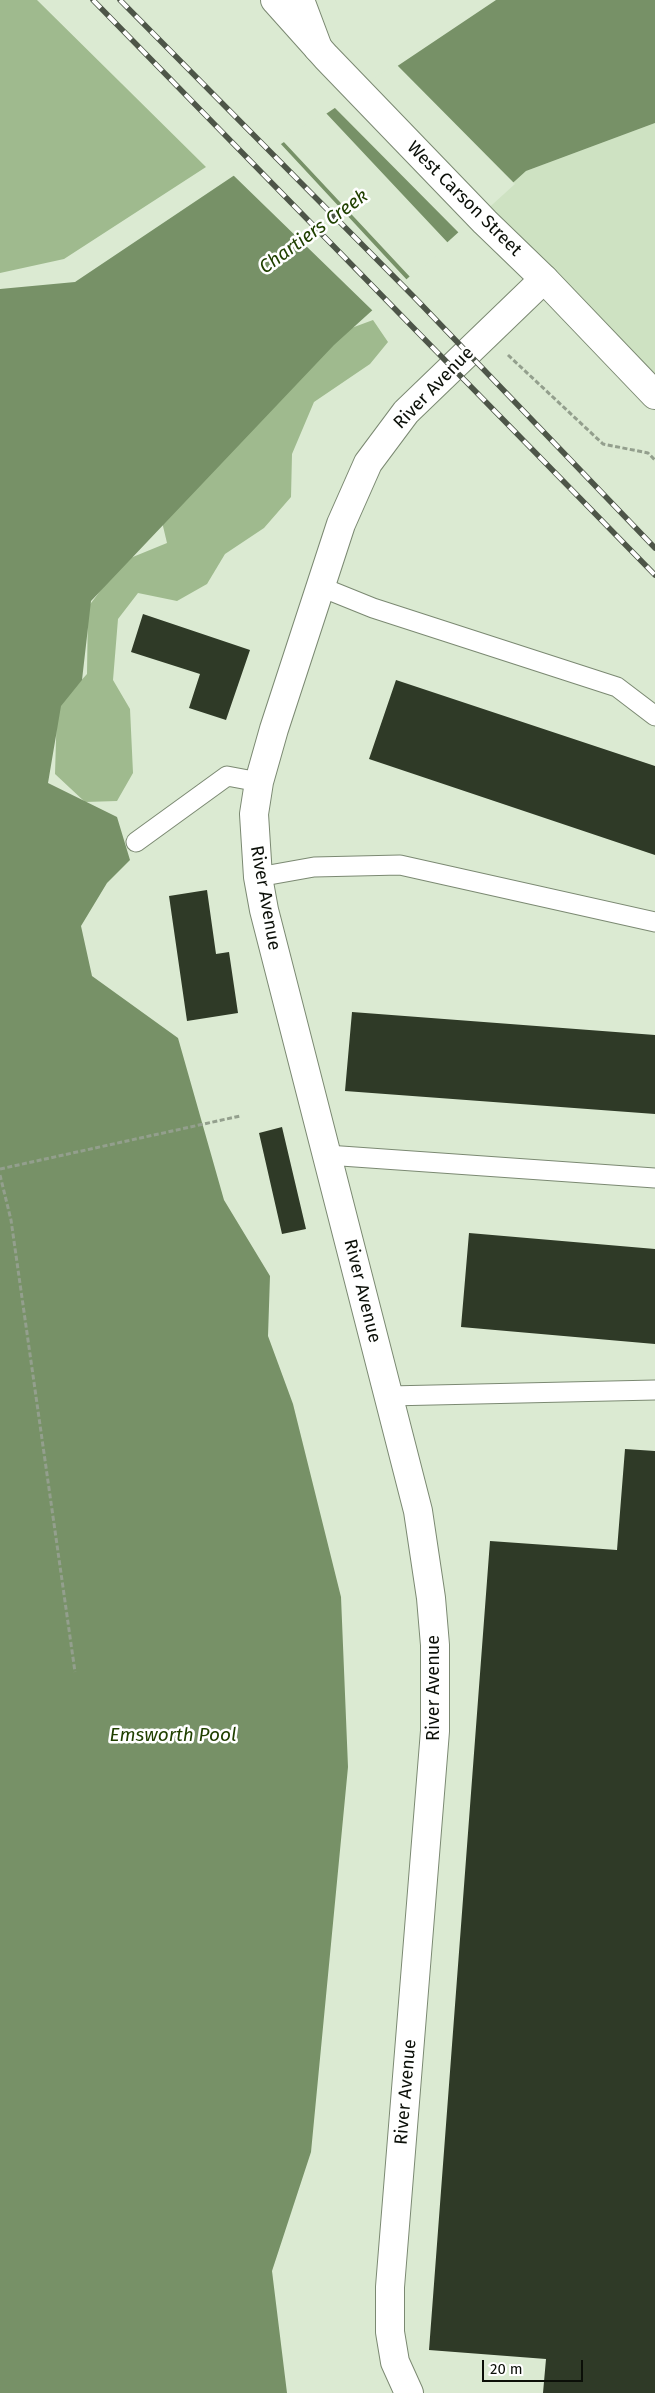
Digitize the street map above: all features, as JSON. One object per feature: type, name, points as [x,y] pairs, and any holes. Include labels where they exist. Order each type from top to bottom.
[{"type":"street","name":"West Carson Street","points":[[275,0],[322,52],[485,222],[544,279],[655,395]]},
{"type":"street","points":[[300,0],[322,52]]},
{"type":"street","name":"River Avenue","points":[[409,2393],[395,2362],[390,2332],[390,2287],[432,1777],[436,1684],[434,1626],[418,1511],[277,963],[258,877],[254,814],[259,782],[274,729],[342,524],[368,463],[406,412],[544,279]]},
{"type":"lane","points":[[321,587],[373,608],[617,687],[655,716]]},
{"type":"lane","points":[[136,842],[227,776],[259,782]]},
{"type":"lane","points":[[258,877],[314,867],[400,865],[655,922]]},
{"type":"lane","points":[[327,1156],[655,1178]]},
{"type":"lane","points":[[389,1396],[655,1390]]},
{"type":"path","points":[[487,333],[603,444],[648,452],[655,460]]},
{"type":"path","points":[[0,1169],[240,1116]]},
{"type":"path","points":[[0,1175],[11,1220],[75,1672]]},
{"type":"shaded area","points":[[0,0],[37,0],[206,167],[64,259],[0,273]]},
{"type":"shaded area","points":[[655,123],[655,395],[478,215],[526,171]]},
{"type":"shaded area","points":[[373,320],[388,342],[370,364],[314,402],[292,454],[291,497],[264,528],[225,554],[207,584],[177,601],[138,593],[118,619],[113,680],[130,709],[133,773],[117,801],[85,802],[55,774],[57,707],[87,674],[88,607],[123,561],[167,543],[158,505],[346,330]]},
{"type":"water","name":"Emsworth Pool","points":[[496,0],[655,0],[655,123],[526,171],[334,345],[91,601],[82,680],[61,706],[48,783],[117,817],[130,860],[107,883],[81,926],[92,976],[178,1038],[224,1200],[270,1276],[268,1336],[293,1404],[341,1597],[348,1767],[311,2152],[272,2271],[287,2393],[0,2393],[0,289],[75,282]]},
{"type":"pier","points":[[396,64],[515,184],[460,234],[333,106]]},
{"type":"pier","points":[[325,112],[449,244],[411,278],[282,140]]},
{"type":"pier","points":[[279,142],[408,281],[374,312],[232,174]]},
{"type":"building","points":[[143,614],[250,650],[226,720],[189,708],[200,674],[131,652]]},
{"type":"building","points":[[396,680],[655,766],[655,855],[369,759]]},
{"type":"building","points":[[207,890],[216,954],[229,952],[238,1013],[187,1021],[169,896]]},
{"type":"building","points":[[352,1012],[655,1035],[655,1114],[345,1091]]},
{"type":"building","points":[[282,1127],[306,1229],[282,1234],[259,1133]]},
{"type":"building","points":[[469,1233],[655,1249],[655,1344],[461,1327]]},
{"type":"building","points":[[625,1449],[655,1451],[655,2393],[543,2393],[546,2359],[429,2350],[490,1541],[617,1550]]},
{"type":"railway","points":[[93,0],[655,575]]},
{"type":"railway","points":[[120,0],[415,298],[655,548]]},
{"type":"water label","name":"Chartiers Creek","points":[[314,232]]}]
